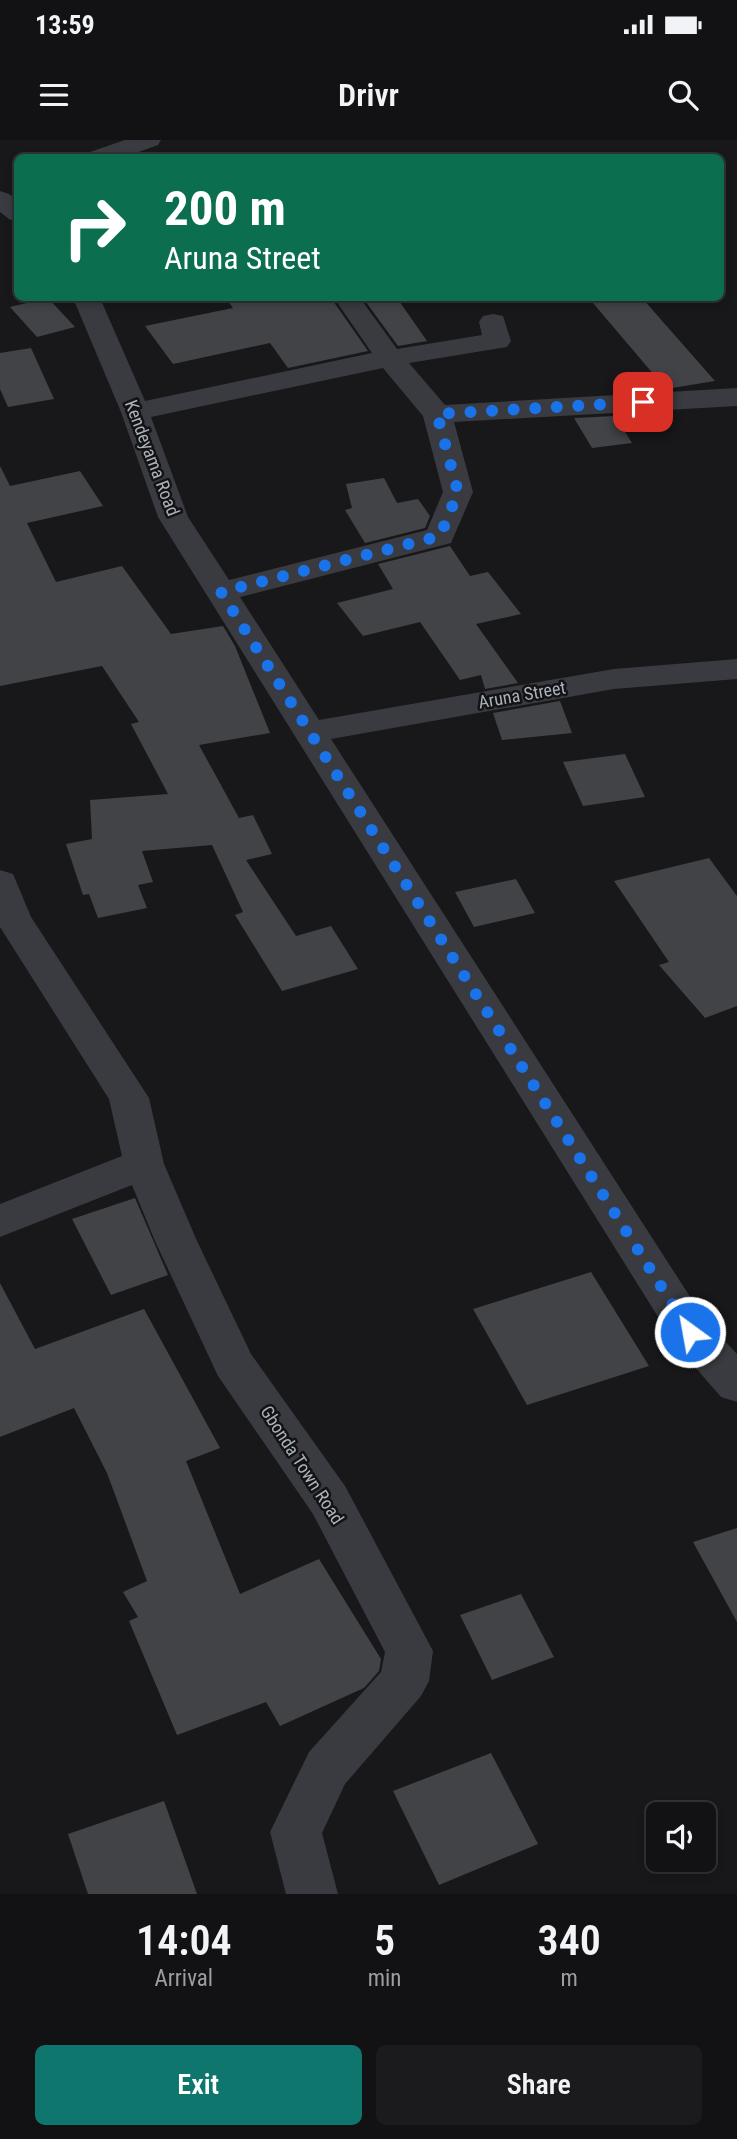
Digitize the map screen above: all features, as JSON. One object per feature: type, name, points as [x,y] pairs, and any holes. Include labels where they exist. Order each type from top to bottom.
[{"type":"street","points":[[108,154],[149,140]]},
{"type":"street","points":[[0,199],[14,211]]},
{"type":"street","name":"Kendeyama Road","points":[[88,301],[135,412],[173,517],[690,1332],[737,1384]]},
{"type":"street","points":[[221,592],[440,536],[458,492],[437,414],[389,357],[349,301]]},
{"type":"street","points":[[135,412],[240,387],[389,357],[497,341],[493,322]]},
{"type":"street","points":[[437,414],[737,397]]},
{"type":"street","name":"Aruna Street","points":[[309,732],[614,679],[737,669]]},
{"type":"street","name":"Gbonda Town Road","points":[[0,882],[13,918],[129,1098],[144,1164],[176,1241],[234,1364],[329,1500],[409,1651],[404,1681],[327,1768],[296,1832],[312,1894]]},
{"type":"street","points":[[0,1221],[144,1164]]},
{"type":"building","points":[[35,301],[51,301],[75,327],[37,337],[10,307]]},
{"type":"building","points":[[228,301],[333,301],[368,351],[288,368],[270,343],[173,364],[145,326],[233,308]]},
{"type":"building","points":[[365,301],[399,301],[427,341],[398,346]]},
{"type":"building","points":[[645,301],[715,381],[666,389],[593,303]]},
{"type":"building","points":[[31,348],[54,399],[8,407],[0,389],[0,353]]},
{"type":"building","points":[[615,416],[632,443],[592,448],[574,418]]},
{"type":"building","points":[[0,466],[10,486],[80,471],[103,506],[27,523],[56,582],[122,566],[171,634],[223,626],[235,646],[270,733],[199,745],[239,818],[253,815],[272,854],[246,860],[296,936],[331,926],[358,969],[282,991],[235,915],[243,912],[212,845],[142,851],[153,882],[138,885],[147,908],[98,918],[89,894],[83,895],[66,844],[92,839],[90,800],[168,794],[131,724],[139,722],[102,666],[0,686]]},
{"type":"building","points":[[384,478],[397,503],[418,499],[430,516],[425,528],[365,543],[345,510],[352,508],[346,484]]},
{"type":"building","points":[[450,546],[470,576],[488,572],[521,614],[476,624],[518,683],[485,689],[481,675],[460,680],[420,622],[363,636],[337,603],[393,589],[378,564]]},
{"type":"building","points":[[560,701],[572,733],[502,740],[493,713]]},
{"type":"building","points":[[625,754],[645,797],[583,806],[563,762]]},
{"type":"building","points":[[709,858],[737,896],[737,1006],[705,1018],[659,965],[669,962],[614,881]]},
{"type":"building","points":[[516,879],[535,913],[474,927],[455,892]]},
{"type":"building","points":[[135,1198],[168,1275],[111,1295],[72,1219]]},
{"type":"building","points":[[591,1272],[649,1366],[527,1405],[473,1309]]},
{"type":"building","points":[[0,1283],[35,1349],[144,1309],[220,1448],[186,1461],[240,1594],[319,1559],[381,1659],[379,1671],[364,1688],[280,1726],[266,1702],[177,1735],[129,1621],[138,1617],[123,1592],[147,1581],[107,1473],[74,1408],[0,1437]]},
{"type":"building","points":[[737,1528],[737,1622],[693,1542]]},
{"type":"building","points":[[521,1594],[554,1657],[492,1680],[460,1615]]},
{"type":"building","points":[[491,1753],[538,1844],[439,1885],[393,1791]]},
{"type":"building","points":[[164,1801],[197,1894],[88,1894],[68,1834]]},
{"type":"route","points":[[643,402],[437,414],[458,492],[440,536],[221,592],[690,1332]]}]
